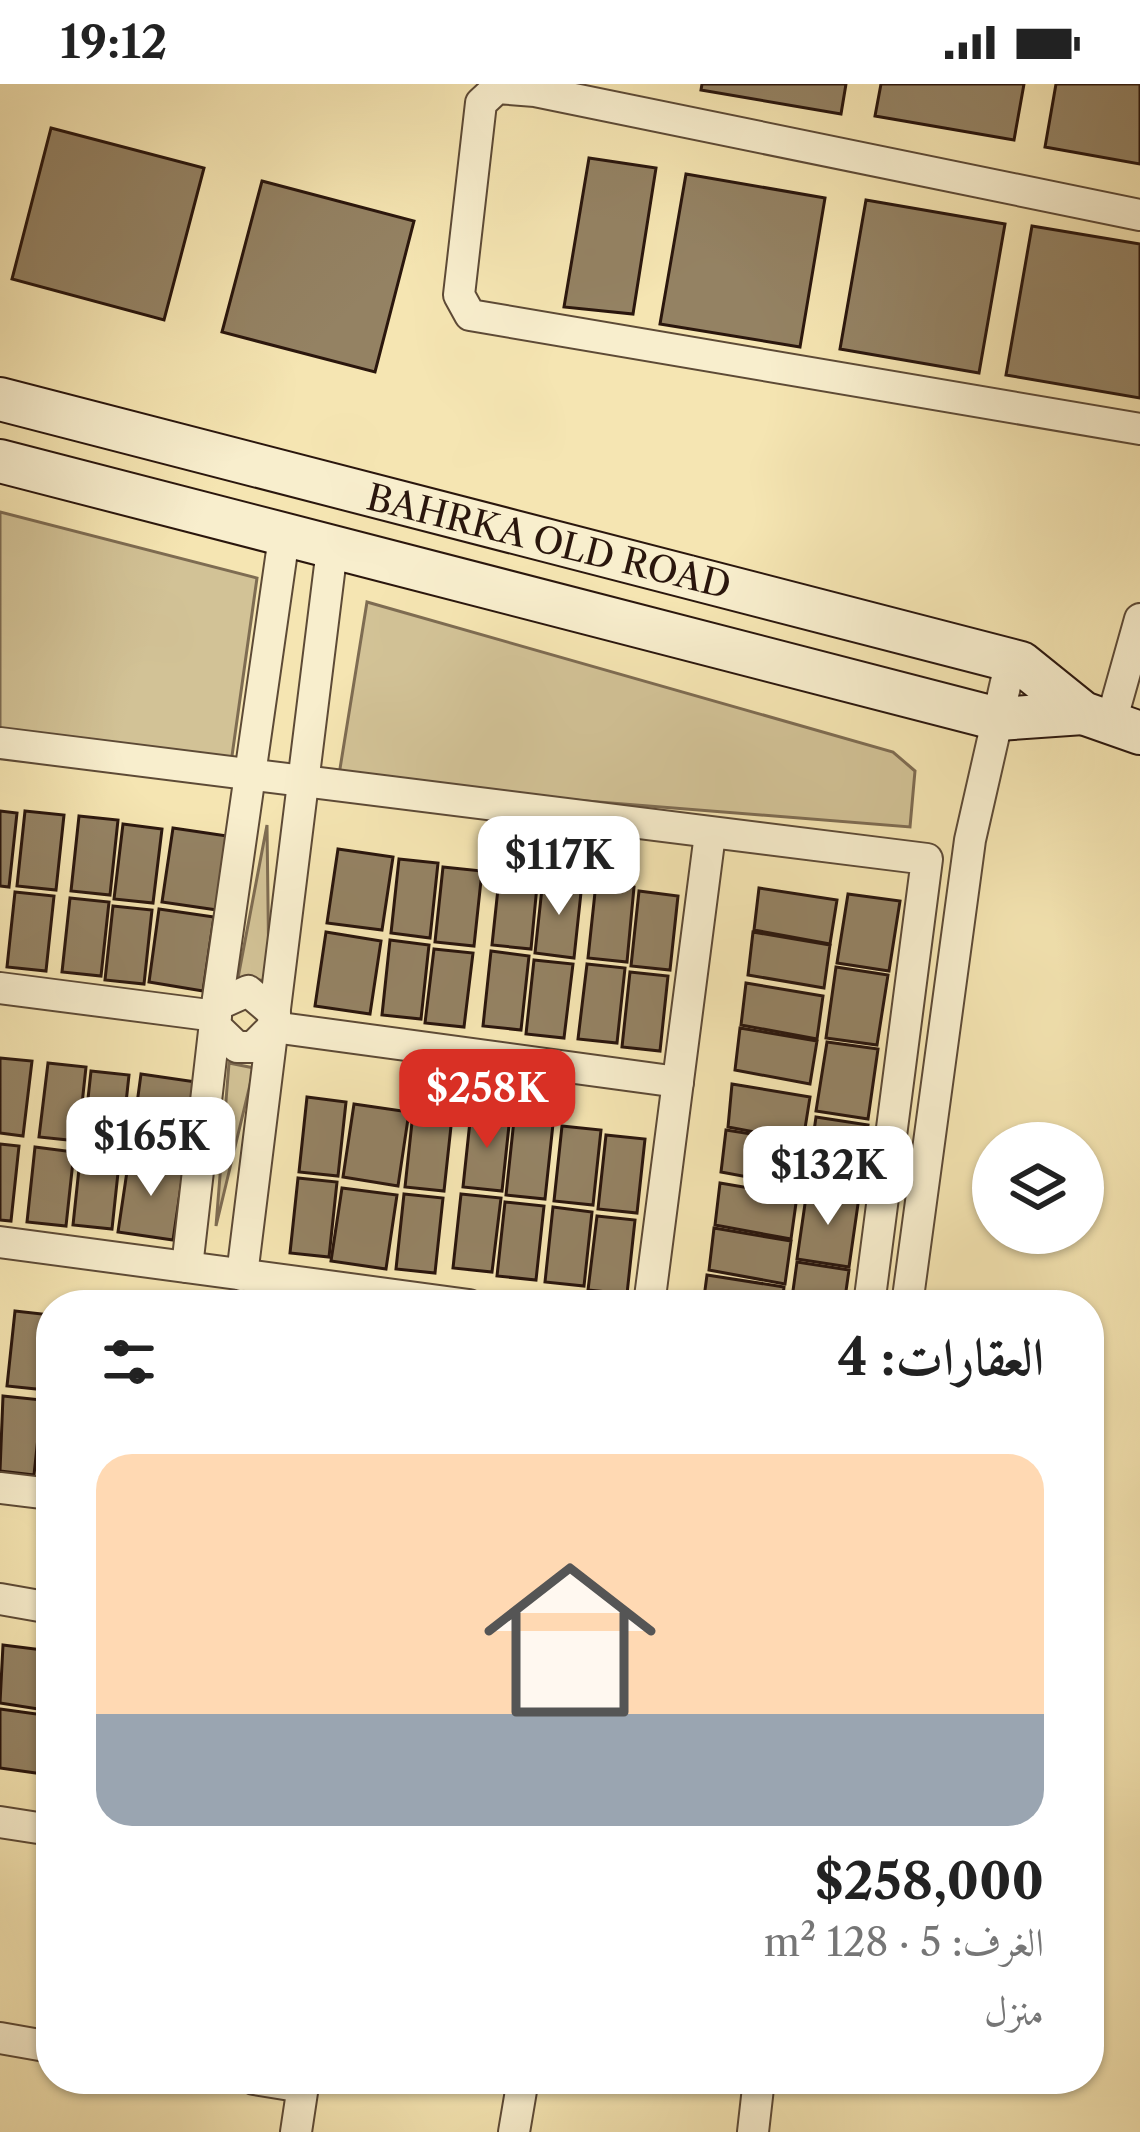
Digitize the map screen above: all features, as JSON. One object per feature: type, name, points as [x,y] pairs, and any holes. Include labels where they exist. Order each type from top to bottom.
[{"type":"street","points":[[1140,214],[535,91],[497,88],[481,103],[459,295],[470,315],[1140,429]]},
{"type":"street","name":"BAHRKA OLD ROAD","points":[[0,399],[1010,660],[1111,722]]},
{"type":"street","name":"BAHRKA OLD ROAD","points":[[0,461],[998,719],[1111,722]]},
{"type":"street","points":[[188,1267],[216,1016],[284,537]]},
{"type":"street","points":[[242,1275],[332,550]]},
{"type":"street","points":[[1111,722],[1140,619]]},
{"type":"street","points":[[909,1290],[970,840],[1010,660]]},
{"type":"street","points":[[0,743],[927,859],[871,1290]]},
{"type":"street","points":[[651,1290],[710,834]]},
{"type":"street","points":[[0,988],[216,1016],[248,991],[274,1021],[678,1082]]},
{"type":"street","points":[[216,1016],[229,1043],[245,1048],[261,1042],[274,1021]]},
{"type":"street","points":[[0,1242],[356,1290]]},
{"type":"street","points":[[0,1488],[36,1493]]},
{"type":"street","points":[[0,1599],[36,1605]]},
{"type":"street","points":[[0,1822],[36,1828]]},
{"type":"street","points":[[0,2038],[36,2044]]},
{"type":"street","points":[[296,2132],[302,2094]]},
{"type":"street","points":[[514,2132],[520,2094]]},
{"type":"street","points":[[753,2132],[757,2094]]},
{"type":"shaded area","points":[[0,512],[257,578],[231,763],[0,733]]},
{"type":"shaded area","points":[[367,602],[893,752],[915,771],[910,827],[338,781]]},
{"type":"shaded area","points":[[267,825],[269,981],[238,978]]},
{"type":"shaded area","points":[[229,1063],[254,1068],[216,1226]]},
{"type":"building","points":[[702,84],[846,84],[841,114],[701,90]]},
{"type":"building","points":[[881,84],[1024,84],[1014,140],[875,116]]},
{"type":"building","points":[[1056,84],[1140,84],[1140,164],[1045,147]]},
{"type":"building","points":[[51,128],[204,168],[164,320],[12,279]]},
{"type":"building","points":[[589,158],[656,168],[633,314],[564,307]]},
{"type":"building","points":[[686,174],[825,198],[800,347],[660,324]]},
{"type":"building","points":[[262,181],[414,221],[375,372],[222,332]]},
{"type":"building","points":[[866,200],[1005,224],[979,373],[840,349]]},
{"type":"building","points":[[1032,226],[1140,244],[1140,398],[1006,375]]},
{"type":"building","points":[[0,811],[17,813],[9,887],[0,886]]},
{"type":"building","points":[[25,811],[64,815],[56,890],[17,886]]},
{"type":"building","points":[[79,816],[118,820],[110,895],[71,891]]},
{"type":"building","points":[[123,824],[162,829],[153,903],[114,899]]},
{"type":"building","points":[[173,828],[227,836],[217,910],[162,902]]},
{"type":"building","points":[[338,849],[393,857],[382,930],[327,923]]},
{"type":"building","points":[[399,859],[438,863],[430,938],[391,933]]},
{"type":"building","points":[[443,867],[482,871],[474,946],[435,942]]},
{"type":"building","points":[[500,870],[538,875],[531,949],[492,945]]},
{"type":"building","points":[[543,879],[582,883],[574,958],[535,953]]},
{"type":"building","points":[[596,883],[634,887],[627,962],[588,958]]},
{"type":"building","points":[[759,888],[837,900],[830,944],[754,930]]},
{"type":"building","points":[[639,891],[678,896],[670,970],[631,966]]},
{"type":"building","points":[[15,892],[54,896],[46,971],[7,967]]},
{"type":"building","points":[[848,894],[900,901],[889,971],[837,963]]},
{"type":"building","points":[[70,898],[109,902],[101,976],[62,972]]},
{"type":"building","points":[[113,906],[152,910],[144,984],[105,980]]},
{"type":"building","points":[[159,909],[214,917],[203,991],[149,982]]},
{"type":"building","points":[[326,932],[381,941],[370,1014],[315,1006]]},
{"type":"building","points":[[753,932],[830,945],[824,988],[748,975]]},
{"type":"building","points":[[390,940],[429,945],[421,1019],[382,1015]]},
{"type":"building","points":[[434,949],[473,953],[464,1027],[425,1023]]},
{"type":"building","points":[[491,951],[529,956],[521,1030],[483,1026]]},
{"type":"building","points":[[534,960],[573,964],[564,1038],[526,1034]]},
{"type":"building","points":[[587,964],[625,968],[617,1043],[578,1039]]},
{"type":"building","points":[[836,967],[888,975],[877,1045],[826,1038]]},
{"type":"building","points":[[630,972],[668,976],[660,1051],[622,1047]]},
{"type":"building","points":[[746,983],[823,996],[817,1039],[741,1025]]},
{"type":"building","points":[[740,1028],[817,1041],[810,1084],[735,1070]]},
{"type":"building","points":[[827,1042],[878,1049],[868,1119],[816,1111]]},
{"type":"building","points":[[0,1058],[32,1061],[23,1136],[0,1133]]},
{"type":"building","points":[[48,1063],[86,1067],[78,1141],[39,1137]]},
{"type":"building","points":[[91,1071],[129,1075],[121,1149],[83,1145]]},
{"type":"building","points":[[141,1074],[196,1082],[185,1156],[131,1148]]},
{"type":"building","points":[[732,1084],[810,1097],[803,1141],[728,1127]]},
{"type":"building","points":[[307,1097],[346,1102],[338,1176],[299,1172]]},
{"type":"building","points":[[354,1104],[409,1112],[398,1186],[343,1177]]},
{"type":"building","points":[[471,1112],[510,1116],[502,1191],[463,1187]]},
{"type":"building","points":[[413,1113],[452,1117],[444,1191],[405,1187]]},
{"type":"building","points":[[816,1117],[868,1125],[857,1194],[806,1187]]},
{"type":"building","points":[[514,1120],[553,1124],[545,1199],[506,1195]]},
{"type":"building","points":[[562,1126],[601,1130],[593,1205],[554,1201]]},
{"type":"building","points":[[726,1130],[803,1142],[797,1186],[721,1172]]},
{"type":"building","points":[[606,1135],[645,1139],[637,1213],[598,1209]]},
{"type":"building","points":[[0,1144],[19,1146],[11,1221],[0,1220]]},
{"type":"building","points":[[35,1147],[74,1152],[66,1226],[27,1222]]},
{"type":"building","points":[[81,1150],[120,1154],[112,1229],[73,1225]]},
{"type":"building","points":[[129,1158],[184,1166],[173,1240],[118,1232]]},
{"type":"building","points":[[298,1178],[337,1182],[329,1257],[290,1253]]},
{"type":"building","points":[[720,1183],[797,1196],[791,1239],[715,1225]]},
{"type":"building","points":[[342,1188],[397,1195],[386,1269],[331,1261]]},
{"type":"building","points":[[807,1190],[859,1197],[849,1267],[797,1259]]},
{"type":"building","points":[[404,1194],[443,1198],[435,1273],[396,1269]]},
{"type":"building","points":[[461,1194],[501,1198],[492,1272],[453,1268]]},
{"type":"building","points":[[505,1202],[544,1206],[536,1280],[497,1276]]},
{"type":"building","points":[[553,1207],[592,1212],[584,1286],[545,1282]]},
{"type":"building","points":[[597,1216],[635,1220],[627,1290],[588,1290]]},
{"type":"building","points":[[714,1228],[791,1241],[785,1284],[709,1270]]},
{"type":"building","points":[[797,1262],[849,1270],[846,1290],[793,1290]]},
{"type":"building","points":[[707,1275],[784,1287],[784,1290],[705,1290]]},
{"type":"building","points":[[15,1311],[36,1313],[36,1389],[7,1386]]},
{"type":"building","points":[[3,1396],[36,1399],[34,1475],[0,1471]]},
{"type":"building","points":[[3,1645],[36,1649],[36,1709],[0,1703]]},
{"type":"building","points":[[0,1709],[36,1714],[36,1773],[0,1768]]}]
